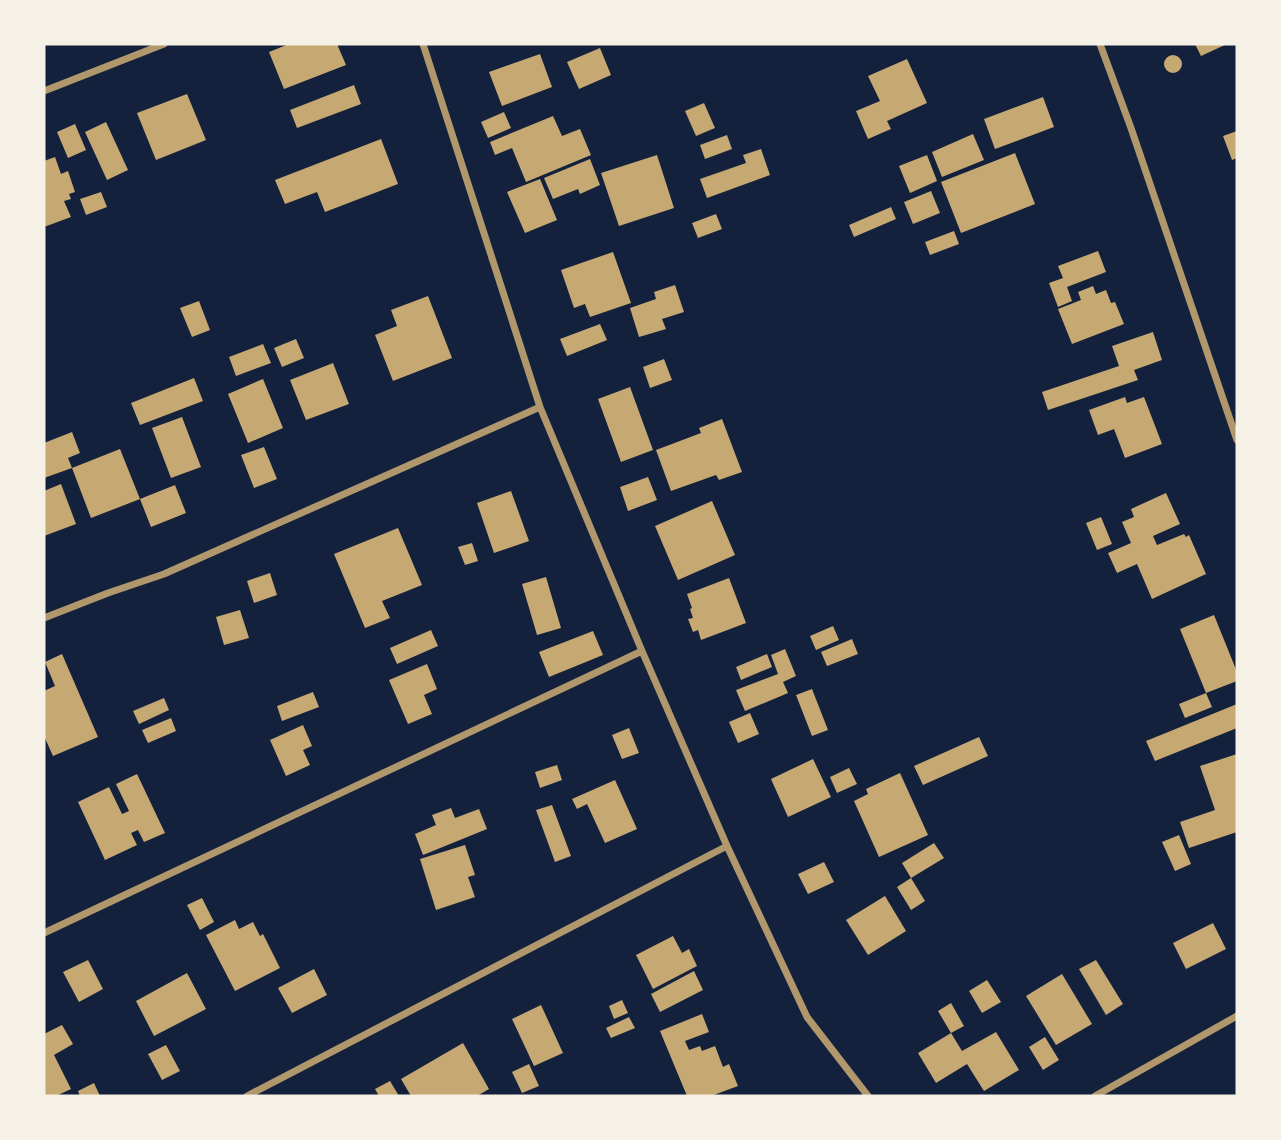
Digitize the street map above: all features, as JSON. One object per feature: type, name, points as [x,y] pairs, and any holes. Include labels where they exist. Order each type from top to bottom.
[{"type":"street","points":[[44,91],[164,44]]},
{"type":"street","points":[[423,44],[540,407],[642,651],[727,846],[807,1017],[868,1096]]},
{"type":"street","points":[[1100,44],[1237,440]]},
{"type":"street","points":[[44,618],[164,574],[540,407]]},
{"type":"street","points":[[44,933],[642,651]]},
{"type":"street","points":[[247,1096],[727,846]]},
{"type":"street","points":[[1095,1096],[1237,1016]]},
{"type":"building","points":[[289,44],[337,44],[346,65],[284,89],[269,52]]},
{"type":"building","points":[[1195,44],[1227,44],[1201,56]]},
{"type":"building","points":[[600,48],[611,75],[579,89],[567,62]]},
{"type":"building","points":[[540,54],[552,87],[502,106],[489,72]]},
{"type":"building","points":[[1173,55],[1179,58],[1182,64],[1179,70],[1173,73],[1167,70],[1164,64],[1167,58]]},
{"type":"building","points":[[907,59],[927,103],[887,121],[891,129],[868,139],[856,111],[880,101],[868,76]]},
{"type":"building","points":[[354,85],[361,104],[297,128],[290,110]]},
{"type":"building","points":[[187,94],[206,140],[156,160],[137,113]]},
{"type":"building","points":[[1043,97],[1054,127],[995,149],[984,119]]},
{"type":"building","points":[[704,103],[715,128],[696,136],[685,111]]},
{"type":"building","points":[[504,112],[511,128],[488,138],[481,122]]},
{"type":"building","points":[[553,116],[562,136],[580,129],[591,155],[526,182],[512,148],[495,155],[490,142]]},
{"type":"building","points":[[106,122],[128,170],[107,180],[85,132]]},
{"type":"building","points":[[75,124],[86,150],[68,158],[57,132]]},
{"type":"building","points":[[1237,131],[1237,158],[1232,160],[1223,136]]},
{"type":"building","points":[[973,134],[984,160],[942,177],[932,152]]},
{"type":"building","points":[[727,135],[732,149],[705,159],[700,145]]},
{"type":"building","points":[[381,139],[398,184],[325,212],[317,192],[285,204],[275,180]]},
{"type":"building","points":[[761,149],[770,175],[707,198],[700,179],[746,163],[743,155]]},
{"type":"building","points":[[1015,153],[1035,204],[961,233],[941,182]]},
{"type":"building","points":[[657,155],[674,208],[619,226],[601,173]]},
{"type":"building","points":[[927,155],[937,181],[910,193],[899,166]]},
{"type":"building","points":[[55,157],[61,174],[68,171],[75,192],[69,194],[71,199],[64,201],[71,217],[44,227],[44,161]]},
{"type":"building","points":[[590,159],[600,185],[580,194],[578,189],[553,199],[544,178]]},
{"type":"building","points":[[540,179],[557,220],[525,233],[507,192]]},
{"type":"building","points":[[931,191],[940,213],[913,224],[904,202]]},
{"type":"building","points":[[101,192],[107,207],[86,215],[80,199]]},
{"type":"building","points":[[891,207],[896,219],[854,237],[849,225]]},
{"type":"building","points":[[716,214],[722,229],[698,238],[692,223]]},
{"type":"building","points":[[954,231],[959,244],[930,255],[925,242]]},
{"type":"building","points":[[1098,251],[1106,272],[1067,287],[1072,301],[1058,307],[1049,283],[1063,278],[1058,266]]},
{"type":"building","points":[[613,252],[631,303],[590,317],[585,304],[574,308],[561,270]]},
{"type":"building","points":[[675,285],[684,312],[662,319],[666,329],[639,337],[630,308],[656,299],[654,292]]},
{"type":"building","points":[[1093,286],[1096,294],[1106,290],[1111,303],[1115,302],[1124,324],[1072,344],[1058,309],[1081,300],[1078,292]]},
{"type":"building","points":[[428,296],[452,358],[393,381],[375,335],[397,326],[391,310]]},
{"type":"building","points":[[199,301],[210,330],[192,337],[180,308]]},
{"type":"building","points":[[600,324],[607,340],[567,356],[560,339]]},
{"type":"building","points":[[1153,332],[1162,360],[1134,370],[1138,380],[1048,410],[1042,392],[1119,366],[1112,346]]},
{"type":"building","points":[[296,339],[304,358],[282,367],[274,348]]},
{"type":"building","points":[[263,344],[271,363],[236,376],[229,357]]},
{"type":"building","points":[[664,359],[672,380],[650,388],[643,367]]},
{"type":"building","points":[[333,363],[349,404],[306,420],[290,380]]},
{"type":"building","points":[[194,378],[203,401],[140,425],[131,403]]},
{"type":"building","points":[[263,379],[283,428],[248,443],[228,394]]},
{"type":"building","points":[[630,387],[653,450],[621,462],[598,399]]},
{"type":"building","points":[[1125,397],[1127,403],[1144,397],[1162,444],[1125,458],[1114,429],[1098,435],[1089,410]]},
{"type":"building","points":[[182,417],[201,467],[171,478],[152,428]]},
{"type":"building","points":[[722,419],[742,472],[719,480],[716,475],[671,491],[656,450],[701,433],[699,428]]},
{"type":"building","points":[[72,432],[80,453],[68,458],[72,468],[44,478],[44,443]]},
{"type":"building","points":[[264,447],[277,479],[254,488],[241,455]]},
{"type":"building","points":[[120,449],[140,499],[91,518],[72,468]]},
{"type":"building","points":[[648,477],[657,500],[628,511],[620,487]]},
{"type":"building","points":[[61,484],[76,524],[44,536],[44,491]]},
{"type":"building","points":[[175,485],[186,513],[151,527],[140,499]]},
{"type":"building","points":[[511,491],[529,541],[494,553],[477,503]]},
{"type":"building","points":[[1166,493],[1180,524],[1153,536],[1157,545],[1184,534],[1186,537],[1189,535],[1206,574],[1152,599],[1137,564],[1117,573],[1108,553],[1131,543],[1122,522],[1134,517],[1131,509]]},
{"type":"building","points":[[712,501],[735,555],[678,580],[655,526]]},
{"type":"building","points":[[1101,517],[1112,544],[1097,550],[1086,523]]},
{"type":"building","points":[[398,528],[422,585],[382,601],[390,618],[365,628],[334,554]]},
{"type":"building","points":[[472,543],[478,561],[465,565],[458,547]]},
{"type":"building","points":[[270,573],[277,595],[254,603],[247,581]]},
{"type":"building","points":[[546,577],[561,628],[537,635],[522,584]]},
{"type":"building","points":[[729,578],[746,623],[701,640],[698,630],[693,632],[688,619],[693,618],[687,594]]},
{"type":"building","points":[[240,610],[249,638],[224,645],[216,617]]},
{"type":"building","points":[[1214,615],[1237,672],[1237,681],[1206,693],[1180,629]]},
{"type":"building","points":[[833,626],[839,640],[816,650],[810,636]]},
{"type":"building","points":[[431,630],[438,646],[397,664],[390,648]]},
{"type":"building","points":[[593,631],[603,655],[549,677],[539,652]]},
{"type":"building","points":[[852,639],[858,654],[827,666],[821,652]]},
{"type":"building","points":[[785,649],[796,676],[783,682],[788,693],[745,711],[736,690],[778,674],[771,655]]},
{"type":"building","points":[[62,654],[98,737],[53,756],[44,736],[44,691],[55,686],[45,662]]},
{"type":"building","points":[[767,654],[772,667],[741,680],[736,667]]},
{"type":"building","points":[[427,664],[437,689],[424,695],[432,714],[408,724],[389,680]]},
{"type":"building","points":[[812,689],[828,730],[812,736],[796,695]]},
{"type":"building","points":[[313,692],[319,707],[282,721],[277,706]]},
{"type":"building","points":[[1206,693],[1212,707],[1185,718],[1179,704]]},
{"type":"building","points":[[164,698],[169,710],[139,724],[133,711]]},
{"type":"building","points":[[1237,704],[1237,728],[1155,761],[1146,741]]},
{"type":"building","points":[[750,713],[759,734],[738,743],[729,722]]},
{"type":"building","points":[[171,718],[176,731],[148,743],[142,730]]},
{"type":"building","points":[[303,725],[312,746],[303,750],[310,765],[286,776],[270,740]]},
{"type":"building","points":[[629,728],[639,753],[622,759],[612,735]]},
{"type":"building","points":[[979,737],[988,756],[923,785],[914,766]]},
{"type":"building","points":[[1237,754],[1237,832],[1189,848],[1180,822],[1215,810],[1200,766]]},
{"type":"building","points":[[813,759],[831,797],[788,817],[771,779]]},
{"type":"building","points":[[557,765],[562,780],[540,788],[535,772]]},
{"type":"building","points":[[849,768],[857,784],[837,793],[830,777]]},
{"type":"building","points":[[900,773],[928,835],[879,857],[854,801],[868,794],[866,789]]},
{"type":"building","points":[[137,774],[165,833],[144,842],[138,830],[131,833],[137,845],[105,860],[78,802],[109,787],[122,814],[129,811],[116,784]]},
{"type":"building","points":[[615,780],[637,829],[605,843],[587,804],[577,809],[572,799]]},
{"type":"building","points":[[552,805],[571,856],[555,862],[536,810]]},
{"type":"building","points":[[451,808],[455,818],[479,809],[487,829],[423,855],[415,834],[436,825],[432,815]]},
{"type":"building","points":[[1179,835],[1191,864],[1175,871],[1162,842]]},
{"type":"building","points":[[934,843],[944,858],[911,878],[902,863]]},
{"type":"building","points":[[465,845],[475,875],[468,877],[475,897],[436,910],[420,859]]},
{"type":"building","points":[[824,862],[834,882],[808,894],[798,874]]},
{"type":"building","points":[[911,878],[925,901],[911,910],[897,887]]},
{"type":"building","points":[[885,896],[906,931],[868,955],[846,920]]},
{"type":"building","points":[[202,898],[214,922],[200,930],[187,905]]},
{"type":"building","points":[[235,920],[239,929],[253,922],[260,936],[263,934],[280,968],[235,991],[206,935]]},
{"type":"building","points":[[1213,923],[1226,949],[1186,969],[1173,943]]},
{"type":"building","points":[[673,936],[682,953],[689,949],[697,966],[653,989],[636,955]]},
{"type":"building","points":[[88,960],[103,989],[79,1002],[63,972]]},
{"type":"building","points":[[1096,960],[1123,1004],[1106,1015],[1079,969]]},
{"type":"building","points":[[314,969],[327,995],[292,1013],[278,988]]},
{"type":"building","points":[[694,971],[703,990],[660,1012],[651,994]]},
{"type":"building","points":[[187,973],[206,1009],[154,1036],[136,1001]]},
{"type":"building","points":[[1062,974],[1092,1024],[1056,1045],[1026,996]]},
{"type":"building","points":[[987,980],[1001,1002],[982,1013],[969,991]]},
{"type":"building","points":[[622,1000],[628,1013],[614,1019],[609,1006]]},
{"type":"building","points":[[951,1003],[964,1026],[951,1033],[938,1011]]},
{"type":"building","points":[[541,1005],[563,1053],[534,1066],[512,1019]]},
{"type":"building","points":[[702,1014],[709,1032],[685,1041],[689,1050],[700,1046],[702,1051],[715,1046],[723,1067],[729,1064],[738,1086],[711,1096],[687,1096],[660,1031]]},
{"type":"building","points":[[629,1017],[635,1028],[611,1038],[606,1028]]},
{"type":"building","points":[[62,1025],[73,1044],[54,1055],[71,1089],[56,1096],[44,1096],[44,1034]]},
{"type":"building","points":[[996,1032],[1019,1070],[984,1091],[967,1064],[936,1083],[918,1053],[951,1033],[962,1051]]},
{"type":"building","points":[[1045,1037],[1059,1060],[1043,1070],[1029,1047]]},
{"type":"building","points":[[463,1043],[489,1089],[477,1096],[411,1096],[401,1079]]},
{"type":"building","points":[[166,1045],[180,1071],[162,1080],[148,1054]]},
{"type":"building","points":[[529,1064],[539,1086],[522,1093],[512,1072]]},
{"type":"building","points":[[390,1081],[399,1096],[379,1096],[375,1089]]},
{"type":"building","points":[[94,1083],[100,1096],[80,1096],[78,1091]]}]
